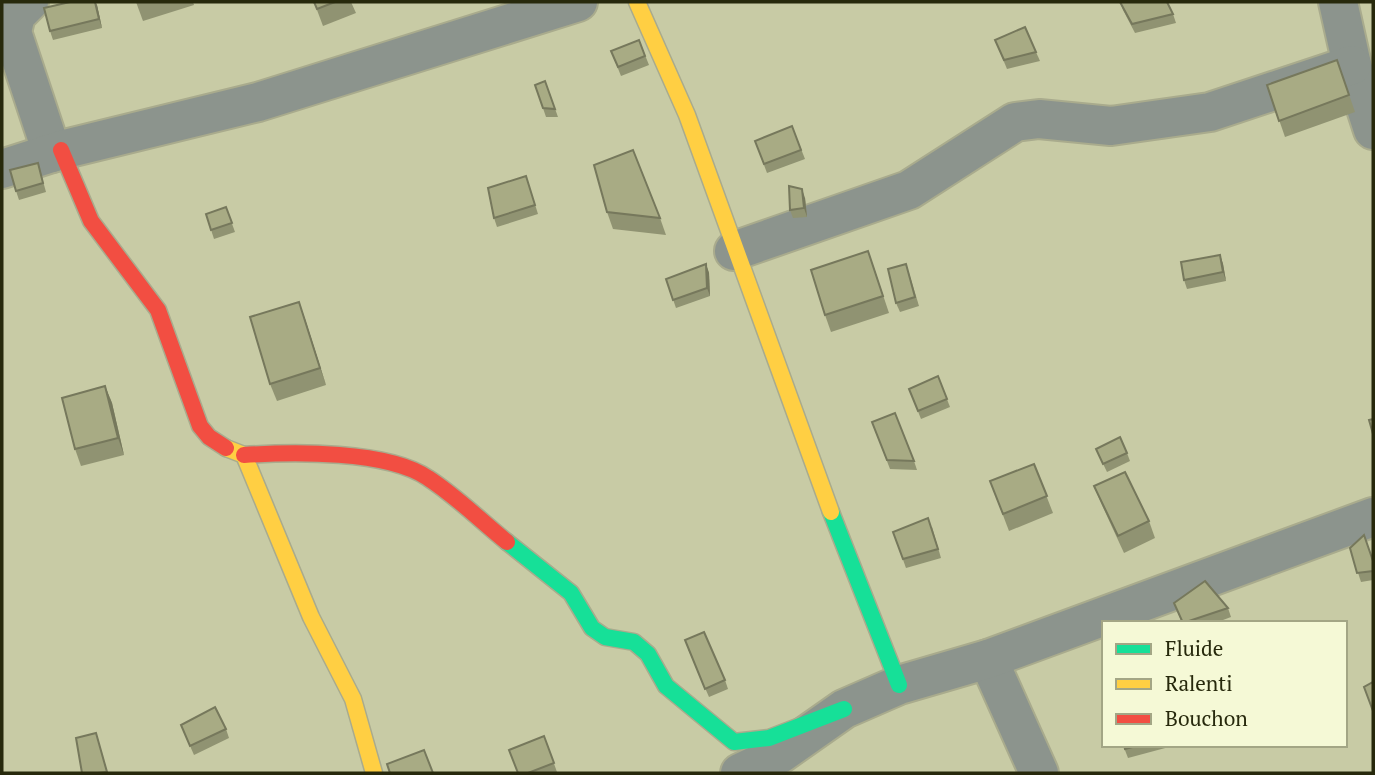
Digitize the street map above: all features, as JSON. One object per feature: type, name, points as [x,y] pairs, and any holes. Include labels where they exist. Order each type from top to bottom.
[{"type":"street","points":[[29,2],[16,15],[12,32],[57,152],[87,214],[105,242],[145,288],[159,310],[201,427],[216,445],[244,456],[309,451],[379,460],[426,475],[571,593],[592,628],[605,637],[634,642],[648,654],[652,666],[666,686],[734,742],[769,738],[899,685],[988,659],[1373,517]]},
{"type":"street","points":[[2,169],[57,152],[258,102],[578,2]]},
{"type":"street","points":[[637,2],[687,115],[801,434],[899,685]]},
{"type":"street","points":[[1338,2],[1358,52],[1373,131]]},
{"type":"street","points":[[734,251],[909,190],[1015,122],[1039,119],[1111,126],[1209,112],[1358,52]]},
{"type":"street","points":[[244,456],[312,617],[353,699],[374,773]]},
{"type":"street","points":[[988,659],[1039,773]]},
{"type":"street","points":[[740,773],[780,754],[844,709]]},
{"type":"building","points":[[70,2],[95,2],[99,19],[50,31],[44,8]]},
{"type":"building","points":[[314,2],[335,2],[317,9]]},
{"type":"building","points":[[1120,2],[1167,2],[1173,14],[1132,24]]},
{"type":"building","points":[[1025,27],[1036,52],[1004,60],[995,40]]},
{"type":"building","points":[[639,40],[645,56],[618,67],[611,51]]},
{"type":"building","points":[[1337,60],[1349,95],[1279,121],[1267,85]]},
{"type":"building","points":[[545,81],[555,109],[543,108],[535,85]]},
{"type":"building","points":[[792,126],[801,150],[764,164],[755,141]]},
{"type":"building","points":[[633,150],[660,218],[607,212],[594,165]]},
{"type":"building","points":[[38,163],[43,183],[16,191],[10,170]]},
{"type":"building","points":[[526,176],[535,205],[494,218],[488,188]]},
{"type":"building","points":[[789,186],[802,189],[804,208],[790,210]]},
{"type":"building","points":[[226,207],[232,223],[211,230],[206,214]]},
{"type":"building","points":[[868,251],[883,296],[825,315],[811,270]]},
{"type":"building","points":[[1220,255],[1223,272],[1184,280],[1181,262]]},
{"type":"building","points":[[706,264],[707,288],[673,300],[666,279]]},
{"type":"building","points":[[906,264],[915,297],[896,303],[888,269]]},
{"type":"building","points":[[299,302],[320,368],[270,384],[250,317]]},
{"type":"building","points":[[938,376],[947,399],[918,411],[909,389]]},
{"type":"building","points":[[105,386],[118,438],[75,449],[62,398]]},
{"type":"building","points":[[895,413],[914,461],[887,460],[872,422]]},
{"type":"building","points":[[1120,437],[1127,453],[1103,464],[1096,449]]},
{"type":"building","points":[[1034,464],[1047,496],[1003,514],[990,481]]},
{"type":"building","points":[[1125,472],[1149,521],[1118,536],[1094,486]]},
{"type":"building","points":[[928,518],[938,549],[903,559],[893,532]]},
{"type":"building","points":[[1364,535],[1373,561],[1373,571],[1357,573],[1350,548]]},
{"type":"building","points":[[1205,581],[1228,608],[1182,621],[1174,603]]},
{"type":"building","points":[[704,632],[725,680],[705,689],[685,640]]},
{"type":"building","points":[[1373,682],[1373,711],[1364,687]]},
{"type":"building","points":[[215,707],[226,729],[190,746],[181,725]]},
{"type":"building","points":[[96,733],[107,772],[82,773],[76,738]]},
{"type":"building","points":[[544,736],[554,763],[528,773],[518,773],[509,750]]},
{"type":"building","points":[[424,750],[433,773],[390,773],[387,764]]},
{"type":"traffic: fast","points":[[831,512],[899,685]]},
{"type":"traffic: fast","points":[[507,542],[571,593],[592,628],[605,637],[634,642],[648,654],[666,686],[734,742],[769,738],[844,709]]},
{"type":"traffic: slow","points":[[637,2],[687,115],[831,512]]},
{"type":"traffic: slow","points":[[226,448],[244,455],[311,617],[353,699],[374,773]]},
{"type":"traffic: jam","points":[[61,150],[91,221],[158,310],[200,426],[209,437],[226,448]]},
{"type":"traffic: jam","points":[[244,455],[339,455],[389,462],[428,478],[507,542]]}]
